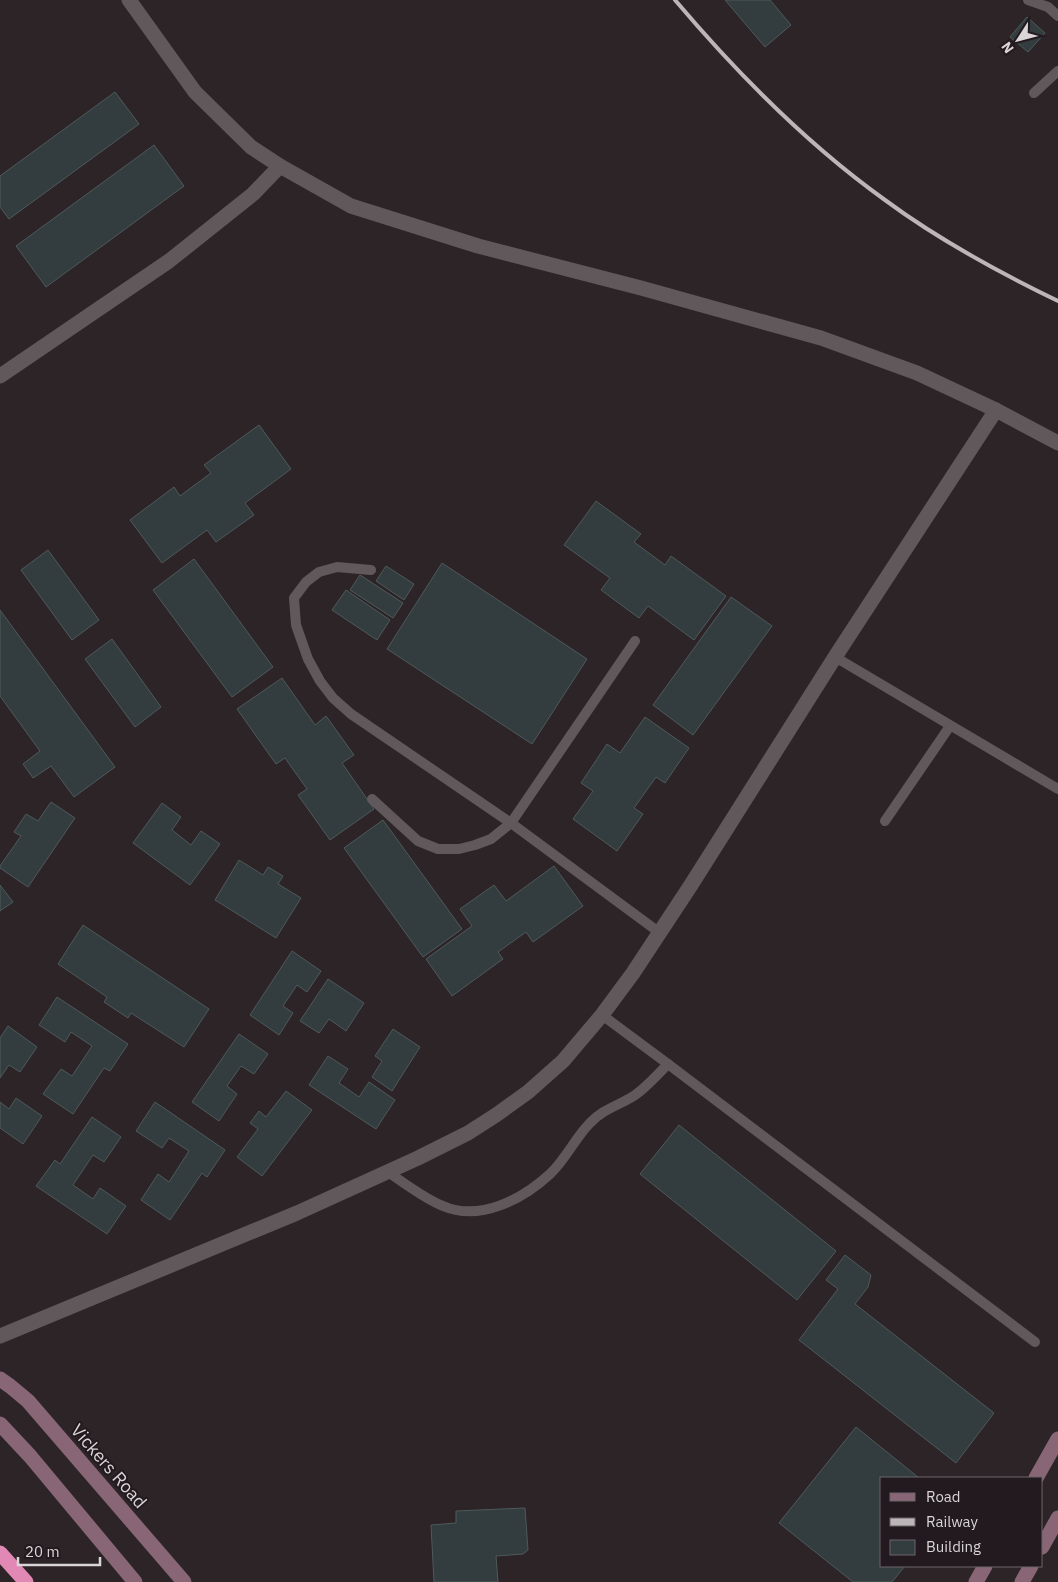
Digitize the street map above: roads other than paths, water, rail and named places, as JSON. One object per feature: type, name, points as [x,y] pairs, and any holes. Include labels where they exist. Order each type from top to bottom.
[{"type":"highway","points":[[0,1553],[26,1582]]},
{"type":"main road","name":"Vickers Road","points":[[0,1379],[28,1401],[184,1582]]},
{"type":"main road","points":[[0,1424],[30,1456],[134,1582]]},
{"type":"main road","points":[[1037,1477],[1058,1439]]},
{"type":"main road","points":[[1043,1545],[1058,1518]]},
{"type":"main road","points":[[976,1582],[984,1567]]},
{"type":"main road","points":[[1022,1582],[1030,1567]]},
{"type":"street","points":[[129,0],[195,92],[251,147],[280,166],[351,206],[478,246],[821,338],[917,373],[996,410],[1058,443]]},
{"type":"street","points":[[1,374],[169,261],[253,194],[280,166]]},
{"type":"street","points":[[0,1336],[296,1213],[388,1172],[468,1133],[528,1092],[563,1061],[602,1015],[660,933],[835,657],[996,410]]},
{"type":"lane","points":[[1028,0],[1056,11]]},
{"type":"lane","points":[[1034,92],[1058,71]]},
{"type":"lane","points":[[371,570],[337,568],[319,572],[306,582],[294,598],[296,625],[308,659],[332,698],[351,714],[511,823],[660,933]]},
{"type":"lane","points":[[372,799],[418,841],[438,849],[458,849],[491,839],[511,823],[635,641]]},
{"type":"lane","points":[[835,657],[1058,789]]},
{"type":"lane","points":[[885,821],[950,726]]},
{"type":"lane","points":[[602,1015],[1034,1342]]},
{"type":"lane","points":[[388,1172],[443,1206],[463,1211],[494,1209],[514,1200],[533,1188],[551,1173],[589,1123],[606,1110],[634,1096],[668,1064]]},
{"type":"railway","points":[[675,0],[723,54],[774,106],[856,179],[905,215],[948,242],[1013,279],[1058,301]]}]
